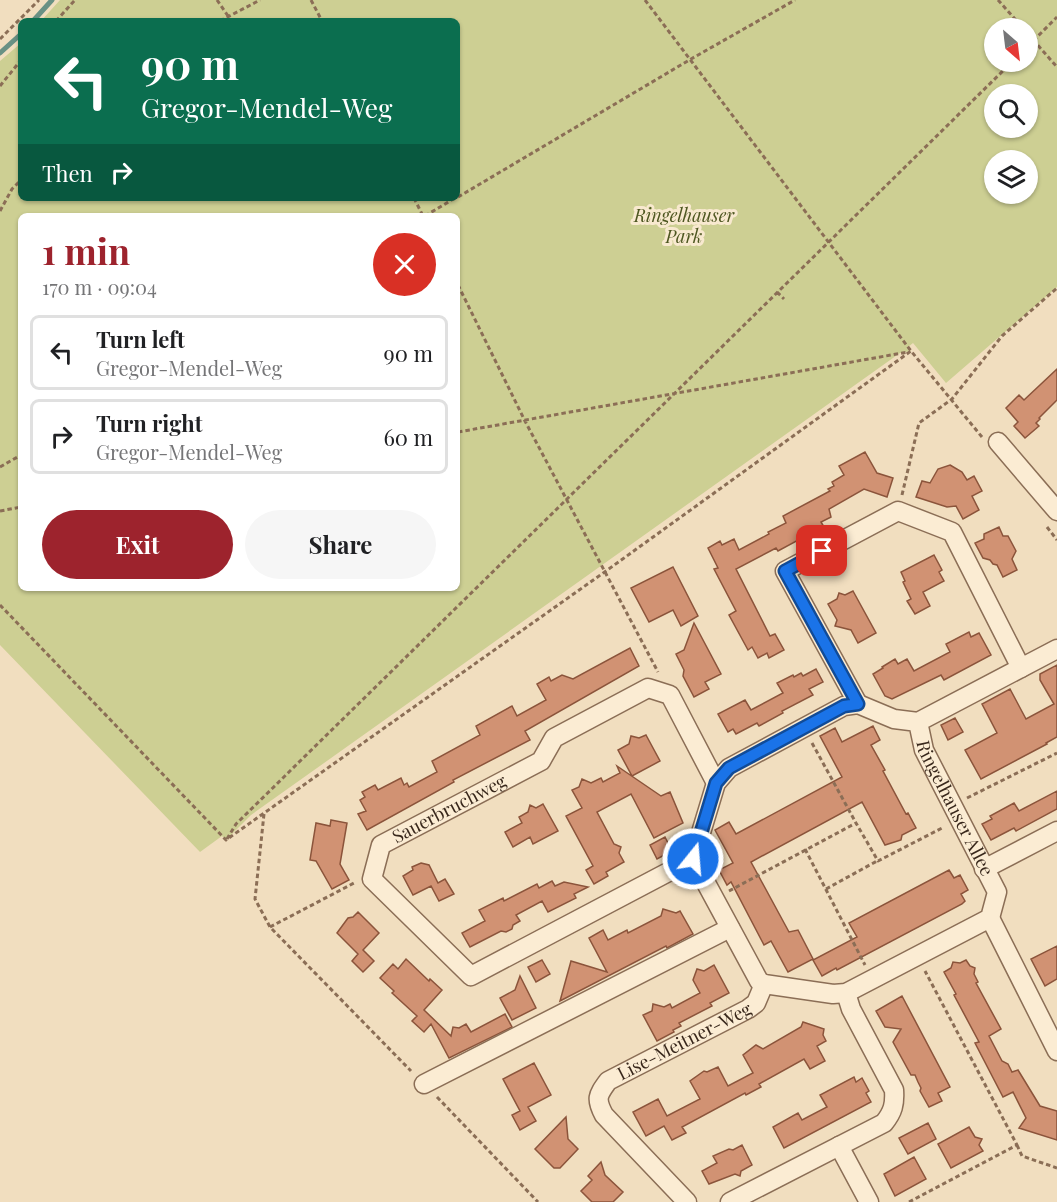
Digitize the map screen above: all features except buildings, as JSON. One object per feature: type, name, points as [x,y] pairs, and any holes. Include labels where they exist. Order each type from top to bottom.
[{"type":"street","points":[[998,442],[1057,511]]},
{"type":"street","points":[[1022,668],[952,532],[898,511],[785,571],[858,704],[844,706],[729,768],[716,783],[693,859],[754,974],[764,984],[833,994],[846,993],[990,918],[1057,1051]]},
{"type":"street","name":"Ringelhauser Allee","points":[[858,704],[894,718],[918,722],[1057,649]]},
{"type":"street","name":"Sauerbruchweg","points":[[372,879],[381,845],[541,761],[554,738],[648,688],[670,695]]},
{"type":"street","points":[[670,695],[716,783]]},
{"type":"street","name":"Ringelhauser Allee","points":[[918,722],[924,750],[997,892],[990,918]]},
{"type":"street","points":[[984,869],[1057,831]]},
{"type":"street","points":[[372,879],[471,975],[693,859]]},
{"type":"street","points":[[424,1084],[729,928]]},
{"type":"street","name":"Lise-Meitner-Weg","points":[[687,1202],[604,1115],[598,1104],[599,1094],[608,1081],[748,1010],[756,1003],[764,984]]},
{"type":"street","points":[[730,1202],[884,1123],[891,1114],[895,1104],[894,1090],[851,1009],[846,993]]},
{"type":"street","points":[[839,1146],[869,1202]]},
{"type":"path","points":[[21,18],[39,0]]},
{"type":"path","points":[[59,18],[75,0]]},
{"type":"path","points":[[218,0],[228,16]]},
{"type":"path","points":[[225,18],[260,0]]},
{"type":"path","points":[[311,0],[320,18]]},
{"type":"path","points":[[645,0],[911,351],[990,447],[998,442]]},
{"type":"path","points":[[460,195],[795,0]]},
{"type":"path","points":[[998,0],[1014,18]]},
{"type":"path","points":[[1038,35],[1057,17]]},
{"type":"path","points":[[0,39],[18,21]]},
{"type":"path","points":[[1038,46],[1057,68]]},
{"type":"path","points":[[0,86],[18,64]]},
{"type":"path","points":[[226,840],[236,824],[1002,72]]},
{"type":"path","points":[[0,211],[12,189],[18,183]]},
{"type":"path","points":[[429,213],[449,201]]},
{"type":"path","points":[[898,511],[919,423],[952,399],[1002,336],[1057,288]]},
{"type":"path","points":[[460,289],[525,421],[670,695]]},
{"type":"path","points":[[777,292],[784,299]]},
{"type":"path","points":[[460,432],[911,351]]},
{"type":"path","points":[[226,840],[606,571],[911,351]]},
{"type":"path","points":[[0,467],[18,457]]},
{"type":"path","points":[[0,511],[18,508]]},
{"type":"path","points":[[0,605],[226,840]]},
{"type":"path","points":[[804,728],[878,861]]},
{"type":"path","points":[[826,889],[878,861],[1057,753]]},
{"type":"path","points":[[264,814],[255,899],[270,927],[538,1202]]},
{"type":"path","points":[[714,899],[856,823]]},
{"type":"path","points":[[805,849],[873,980]]},
{"type":"path","points":[[270,927],[361,880],[372,879]]},
{"type":"path","points":[[917,956],[1022,1156],[1057,1168]]},
{"type":"path","points":[[909,1202],[1017,1145]]},
{"type":"green space","name":"Ringelhauser Park","points":[[60,0],[1057,0],[1057,287],[946,383],[913,343],[908,347],[911,351],[900,353],[251,815],[226,840],[222,836],[200,852],[0,645],[0,61],[18,46],[18,201],[460,201],[460,18],[44,18]]},
{"type":"waterway","points":[[36,18],[52,0]]},
{"type":"waterway","points":[[0,53],[18,37]]},
{"type":"route","points":[[693,859],[716,783],[729,768],[844,706],[858,704],[785,571],[822,551]]}]
